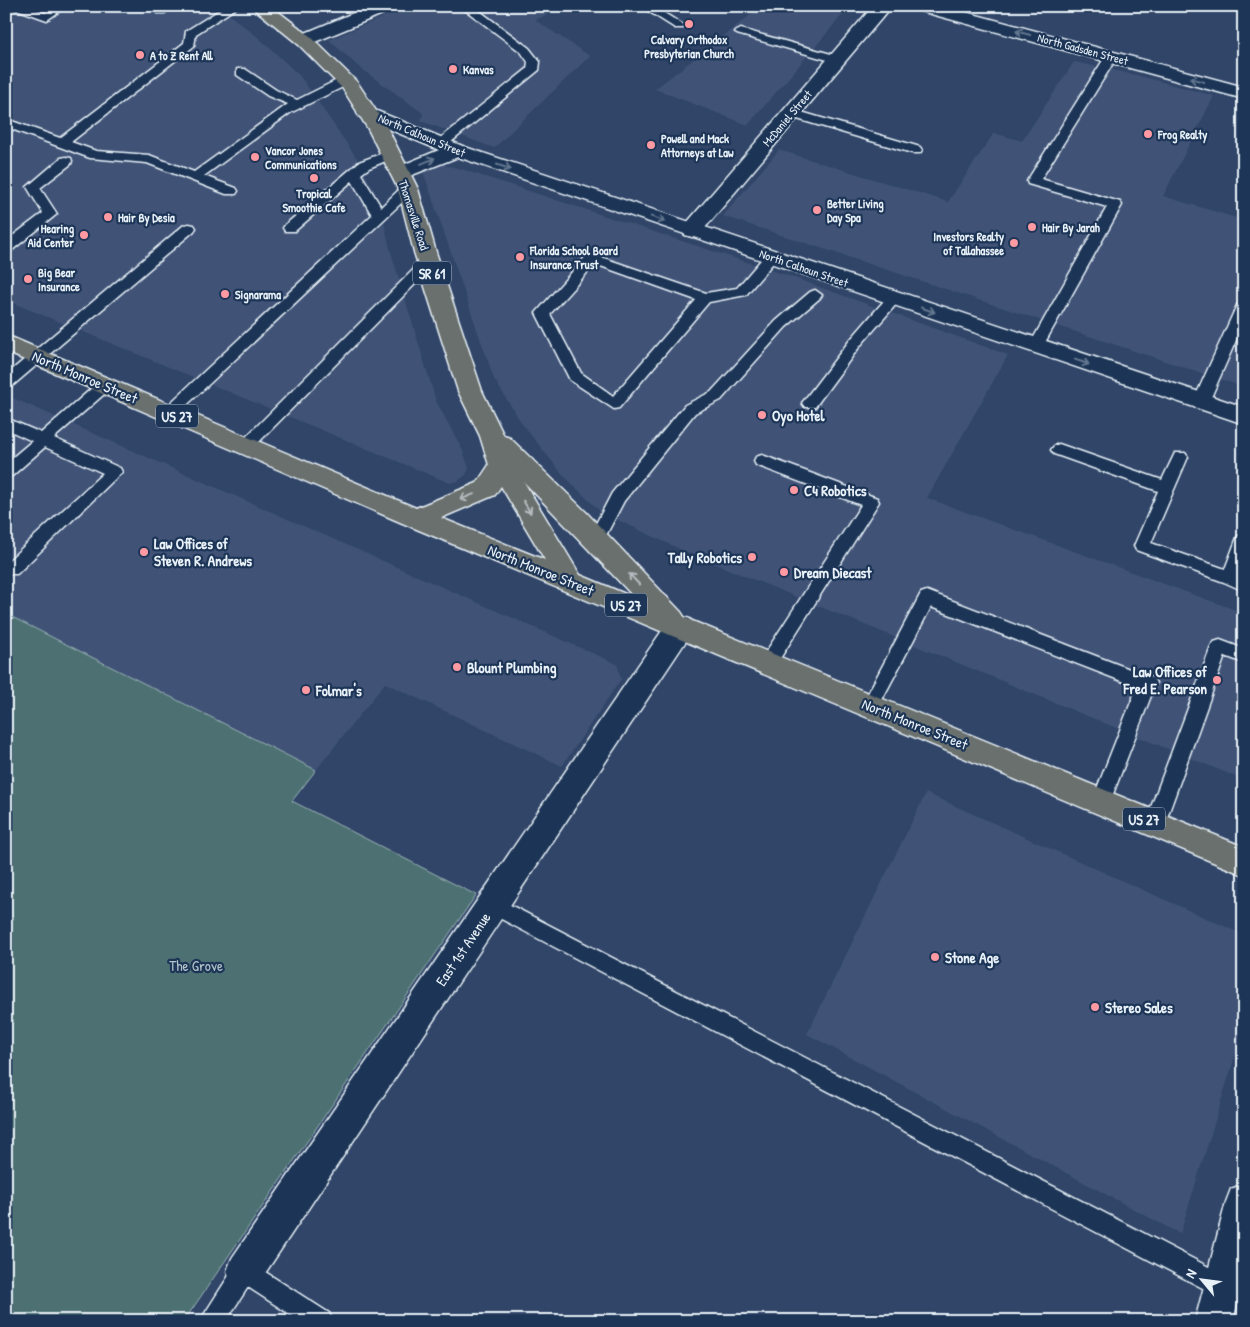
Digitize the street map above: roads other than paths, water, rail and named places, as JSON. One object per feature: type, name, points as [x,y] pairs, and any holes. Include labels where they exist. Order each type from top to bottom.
[{"type":"main road","name":"Thomasville Road","points":[[260,6],[304,40],[345,81],[367,112],[399,172],[470,392],[492,436],[502,466],[572,582]]},
{"type":"main road","name":"North Monroe Street","points":[[6,343],[416,518],[1244,861]]},
{"type":"main road","name":"Thomasville Road","points":[[492,436],[596,539],[680,627]]},
{"type":"main road","points":[[416,518],[486,489],[502,466]]},
{"type":"street","points":[[304,40],[386,6]]},
{"type":"street","name":"McDaniel Street","points":[[692,230],[883,6]]},
{"type":"street","name":"North Gadsden Street","points":[[922,6],[1244,93]]},
{"type":"street","name":"North Calhoun Street","points":[[367,112],[450,148],[1244,416]]},
{"type":"street","points":[[399,172],[435,158],[450,148]]},
{"type":"street","name":"East 1st Avenue","points":[[245,1271],[680,627]]},
{"type":"street","points":[[1214,1321],[1244,1202]]},
{"type":"lane","points":[[13,6],[46,17],[62,6]]},
{"type":"lane","points":[[62,143],[190,44],[190,33],[234,6]]},
{"type":"lane","points":[[450,148],[533,70],[534,62],[525,50],[465,6]]},
{"type":"lane","points":[[645,6],[679,26]]},
{"type":"lane","points":[[741,32],[838,58]]},
{"type":"lane","points":[[1036,346],[1115,206],[1033,181],[1112,57]]},
{"type":"lane","points":[[241,72],[272,93],[297,104]]},
{"type":"lane","points":[[195,177],[286,110],[345,81]]},
{"type":"lane","points":[[792,113],[916,150]]},
{"type":"lane","points":[[6,123],[94,154],[149,159],[231,191]]},
{"type":"lane","points":[[6,138],[20,128]]},
{"type":"lane","points":[[6,248],[50,214],[33,187],[66,161]]},
{"type":"lane","points":[[169,413],[380,216],[399,172],[364,165],[290,228]]},
{"type":"lane","points":[[354,173],[380,216]]},
{"type":"lane","points":[[6,383],[189,228]]},
{"type":"lane","points":[[705,298],[614,404],[575,376],[543,313],[592,258],[705,298],[741,292],[771,257]]},
{"type":"lane","points":[[246,446],[429,262]]},
{"type":"lane","points":[[596,539],[618,498],[690,409],[716,396],[781,324],[815,295]]},
{"type":"lane","points":[[810,404],[855,342],[894,298]]},
{"type":"lane","points":[[1201,402],[1244,305]]},
{"type":"lane","points":[[6,472],[105,385]]},
{"type":"lane","points":[[6,423],[114,472],[11,569],[6,567]]},
{"type":"lane","points":[[1059,450],[1167,488]]},
{"type":"lane","points":[[1180,457],[1142,546],[1237,581],[1244,540]]},
{"type":"lane","points":[[762,460],[871,502],[768,664]]},
{"type":"lane","points":[[870,706],[928,598],[1146,683],[1101,801]]},
{"type":"lane","points":[[1155,823],[1220,647],[1244,656]]},
{"type":"lane","points":[[493,905],[1222,1286]]},
{"type":"lane","points":[[212,1321],[245,1271],[321,1321]]},
{"type":"place","name":"Calvary Orthodox Presbyterian Church","points":[[689,24]]},
{"type":"place","name":"A to Z Rent All","points":[[140,55]]},
{"type":"place","name":"Kanvas","points":[[453,69]]},
{"type":"place","name":"Frog Realty","points":[[1148,134]]},
{"type":"place","name":"Powell and Mack Attorneys at Law","points":[[651,145]]},
{"type":"place","name":"Vancor Jones Communications","points":[[255,157]]},
{"type":"place","name":"Tropical Smoothie Cafe","points":[[314,178]]},
{"type":"place","name":"Better Living Day Spa","points":[[817,210]]},
{"type":"place","name":"Hair By Desia","points":[[108,217]]},
{"type":"place","name":"Hair By Jarah","points":[[1032,227]]},
{"type":"place","name":"Hearing Aid Center","points":[[84,235]]},
{"type":"place","name":"Investors Realty of Tallahassee","points":[[1014,243]]},
{"type":"place","name":"Florida School Board Insurance Trust","points":[[520,257]]},
{"type":"place","name":"Big Bear Insurance","points":[[28,279]]},
{"type":"place","name":"Signarama","points":[[225,294]]},
{"type":"place","name":"Oyo Hotel","points":[[762,415]]},
{"type":"place","name":"C4 Robotics","points":[[794,490]]},
{"type":"place","name":"Law Offices of Steven R. Andrews","points":[[144,552]]},
{"type":"place","name":"Tally Robotics","points":[[752,557]]},
{"type":"place","name":"Dream Diecast","points":[[784,572]]},
{"type":"place","name":"Blount Plumbing","points":[[457,667]]},
{"type":"place","name":"Law Offices of Fred E. Pearson","points":[[1217,680]]},
{"type":"place","name":"Folmar's","points":[[306,690]]},
{"type":"place","name":"Stone Age","points":[[935,957]]},
{"type":"place","name":"Stereo Sales","points":[[1095,1007]]},
{"type":"park label","name":"The Grove","points":[[196,965]]}]
